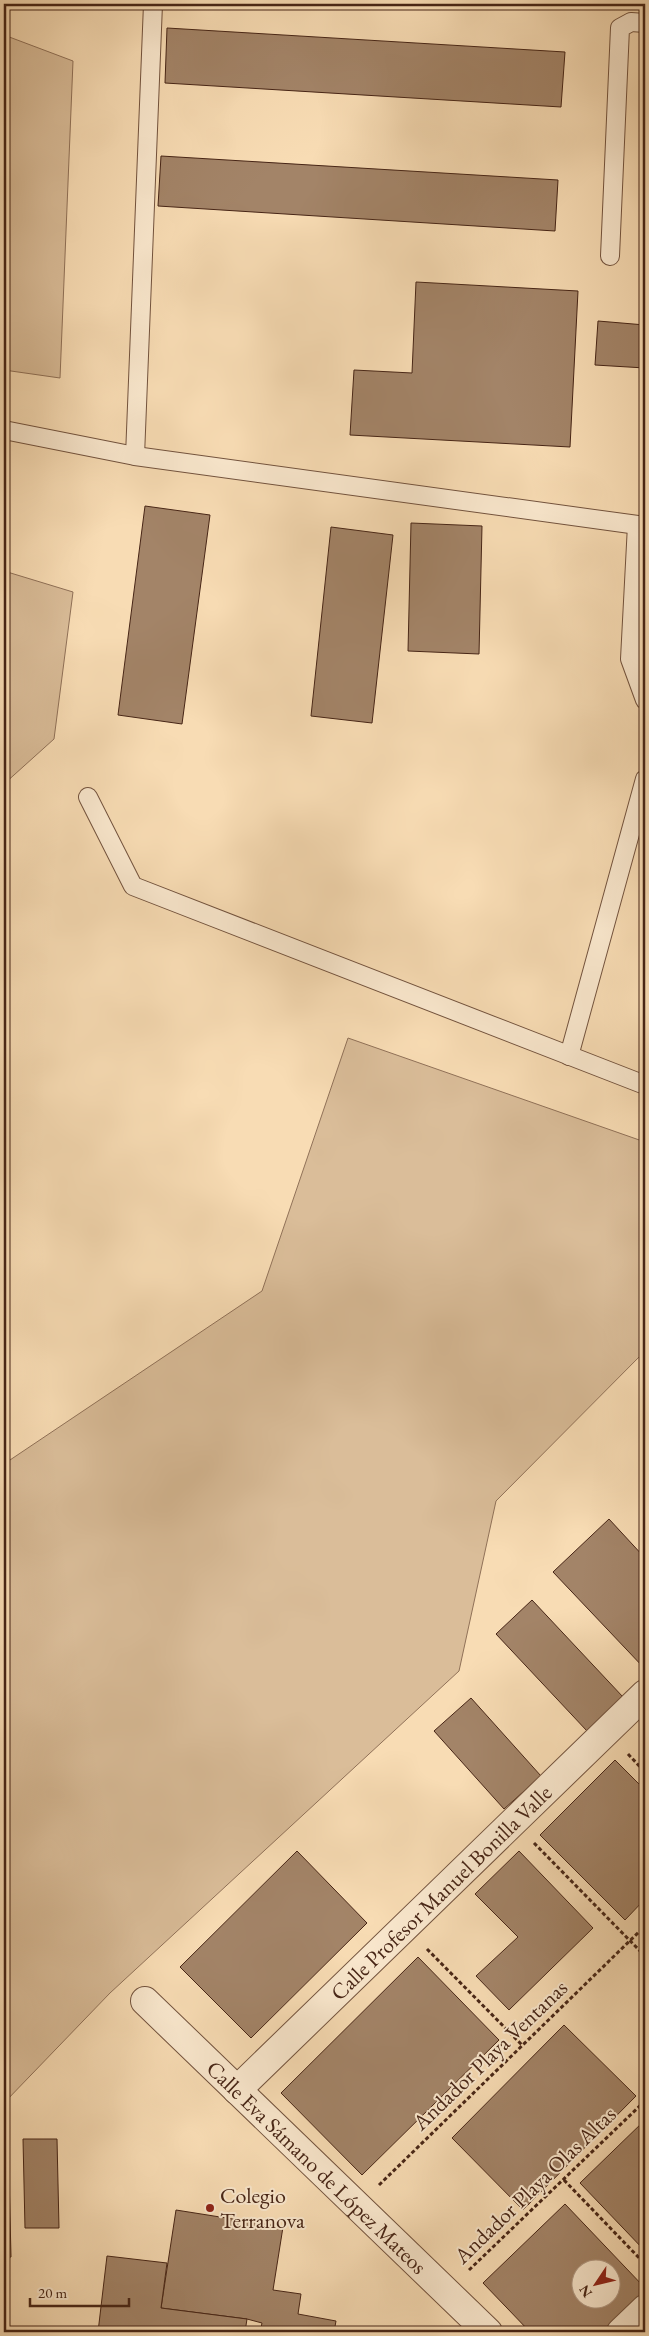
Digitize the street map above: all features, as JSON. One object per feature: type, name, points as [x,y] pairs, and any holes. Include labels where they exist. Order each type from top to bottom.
[{"type":"street","name":"Calle Profesor Manuel Bonilla Valle","points":[[237,2090],[645,1694]]},
{"type":"street","name":"Calle Eva Sámano de López Mateos","points":[[145,2001],[488,2332]]},
{"type":"street","points":[[621,2332],[645,2309]]},
{"type":"lane","points":[[136,456],[153,4]]},
{"type":"lane","points":[[610,256],[620,28],[631,22],[645,23]]},
{"type":"lane","points":[[4,430],[136,456],[641,526],[630,659],[645,700]]},
{"type":"lane","points":[[569,1056],[645,779]]},
{"type":"lane","points":[[88,797],[133,886],[645,1085]]},
{"type":"path","points":[[513,1821],[645,1956]]},
{"type":"path","name":"Andador Playa Ventanas","points":[[358,2206],[645,1926]]},
{"type":"path","points":[[405,1927],[522,2046]]},
{"type":"path","name":"Andador Playa Olas Altas","points":[[446,2292],[645,2101]]},
{"type":"path","points":[[564,2180],[645,2264]]},
{"type":"shaded area","points":[[4,35],[73,61],[60,378],[4,370]]},
{"type":"shaded area","points":[[4,571],[73,592],[54,739],[4,784]]},
{"type":"shaded area","points":[[348,1038],[645,1142],[645,1351],[496,1501],[459,1671],[110,1993],[4,2103],[4,1464],[262,1291]]},
{"type":"building","points":[[167,28],[565,52],[561,107],[165,83]]},
{"type":"building","points":[[161,156],[558,180],[555,231],[158,206]]},
{"type":"building","points":[[416,282],[578,291],[570,447],[350,435],[354,370],[412,373]]},
{"type":"building","points":[[598,321],[645,325],[645,368],[595,365]]},
{"type":"building","points":[[145,506],[210,515],[182,724],[118,715]]},
{"type":"building","points":[[411,523],[482,526],[479,654],[408,651]]},
{"type":"building","points":[[331,527],[393,535],[372,723],[311,716]]},
{"type":"building","points":[[609,1519],[645,1558],[645,1669],[553,1572]]},
{"type":"building","points":[[532,1600],[623,1697],[587,1731],[496,1634]]},
{"type":"building","points":[[471,1698],[541,1776],[504,1809],[434,1731]]},
{"type":"building","points":[[615,1760],[645,1790],[645,1899],[625,1920],[540,1835]]},
{"type":"building","points":[[297,1851],[367,1923],[251,2038],[180,1967]]},
{"type":"building","points":[[519,1851],[593,1928],[509,2010],[476,1976],[518,1937],[475,1894]]},
{"type":"building","points":[[418,1957],[499,2040],[362,2175],[281,2093]]},
{"type":"building","points":[[564,2025],[636,2096],[523,2210],[452,2138]]},
{"type":"building","points":[[645,2120],[645,2251],[580,2183]]},
{"type":"building","points":[[4,2134],[8,2134],[11,2257],[4,2258]]},
{"type":"building","points":[[23,2139],[57,2139],[59,2228],[25,2228]]},
{"type":"building","points":[[565,2204],[616,2258],[572,2258],[572,2308],[622,2308],[622,2264],[645,2288],[645,2293],[604,2332],[530,2332],[483,2283]]},
{"type":"building","points":[[176,2210],[283,2227],[273,2290],[301,2294],[298,2314],[336,2321],[334,2332],[260,2332],[262,2323],[247,2319],[161,2308]]},
{"type":"building","points":[[107,2256],[167,2263],[161,2308],[247,2319],[245,2332],[98,2332]]},
{"type":"place","name":"Colegio Terranova","points":[[210,2208]]}]
